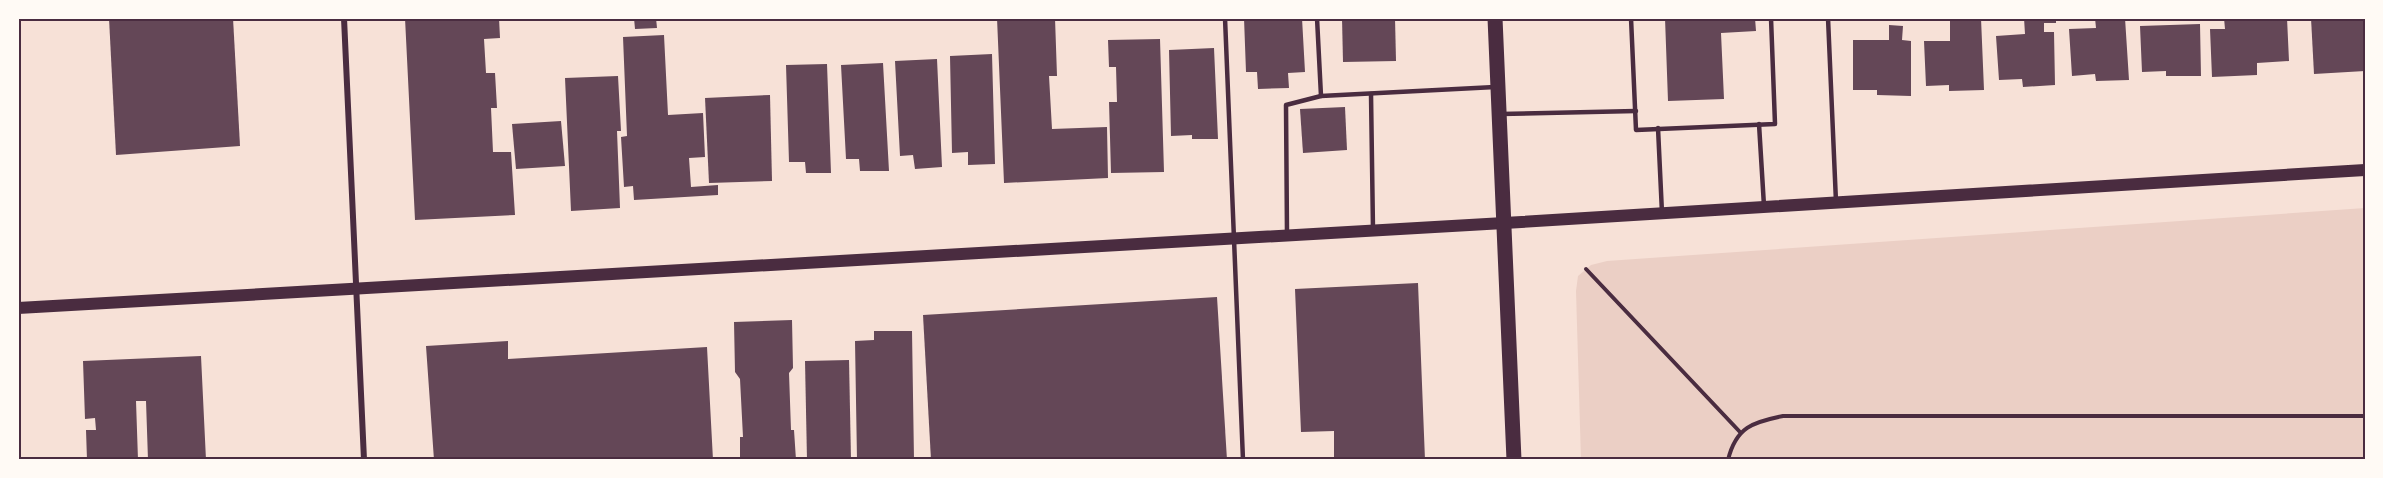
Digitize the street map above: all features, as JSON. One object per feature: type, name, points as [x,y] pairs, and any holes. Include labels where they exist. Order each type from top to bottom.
[{"type":"main road","points":[[1495,18],[1514,460]]},
{"type":"main road","points":[[18,308],[1504,223],[2365,170]]},
{"type":"street","points":[[344,18],[364,460]]},
{"type":"lane","points":[[1225,18],[1243,460]]},
{"type":"lane","points":[[1317,18],[1321,96]]},
{"type":"lane","points":[[1631,18],[1636,130],[1775,124],[1771,18]]},
{"type":"lane","points":[[1828,18],[1836,202]]},
{"type":"lane","points":[[1287,235],[1286,105],[1321,96],[1498,87]]},
{"type":"lane","points":[[1371,94],[1373,230]]},
{"type":"lane","points":[[1499,114],[1636,111]]},
{"type":"lane","points":[[1759,124],[1764,207]]},
{"type":"lane","points":[[1658,128],[1662,213]]},
{"type":"path","points":[[1586,269],[1740,432]]},
{"type":"path","points":[[1728,460],[1740,432],[1757,421],[1783,416],[2365,416]]},
{"type":"shaded area","points":[[2365,208],[2365,460],[1581,460],[1576,291],[1578,276],[1591,265],[1607,261]]},
{"type":"building","points":[[109,18],[233,18],[240,146],[116,155]]},
{"type":"building","points":[[405,18],[499,18],[500,38],[484,39],[486,73],[495,73],[497,108],[491,108],[493,152],[511,152],[515,215],[415,220]]},
{"type":"building","points":[[634,18],[656,18],[657,28],[635,29]]},
{"type":"building","points":[[997,18],[1055,18],[1057,76],[1049,76],[1052,129],[1107,127],[1108,178],[1004,183]]},
{"type":"building","points":[[1244,18],[1302,18],[1305,72],[1288,73],[1289,88],[1258,89],[1257,72],[1246,72]]},
{"type":"building","points":[[1342,18],[1395,18],[1396,61],[1343,62]]},
{"type":"building","points":[[1665,18],[1755,18],[1756,31],[1721,33],[1724,99],[1668,101]]},
{"type":"building","points":[[1950,18],[1981,18],[1984,90],[1949,91],[1949,85],[1926,86],[1924,41],[1950,41]]},
{"type":"building","points":[[2024,18],[2056,18],[2056,23],[2044,23],[2044,32],[2054,32],[2055,85],[2023,87],[2022,79],[1999,80],[1996,36],[2025,34]]},
{"type":"building","points":[[2095,18],[2125,18],[2129,80],[2096,81],[2095,74],[2072,76],[2069,29],[2096,28]]},
{"type":"building","points":[[2224,18],[2287,18],[2289,61],[2257,63],[2257,75],[2212,77],[2210,29],[2225,29]]},
{"type":"building","points":[[2311,18],[2363,18],[2365,71],[2314,74]]},
{"type":"building","points":[[2200,24],[2201,76],[2166,76],[2166,71],[2142,72],[2140,26]]},
{"type":"building","points":[[1889,25],[1903,26],[1902,40],[1911,41],[1911,96],[1877,95],[1877,90],[1853,90],[1853,40],[1889,40]]},
{"type":"building","points":[[664,35],[668,115],[703,113],[705,157],[689,158],[691,187],[718,185],[718,195],[634,200],[633,186],[624,187],[621,137],[627,136],[623,37]]},
{"type":"building","points":[[1160,39],[1164,172],[1111,173],[1109,102],[1117,102],[1116,67],[1109,67],[1108,40]]},
{"type":"building","points":[[1214,48],[1218,139],[1192,139],[1192,135],[1171,136],[1169,50]]},
{"type":"building","points":[[992,54],[995,164],[968,165],[968,152],[952,153],[950,56]]},
{"type":"building","points":[[937,59],[942,167],[915,169],[913,155],[900,156],[895,61]]},
{"type":"building","points":[[883,63],[889,171],[860,171],[859,159],[846,159],[841,65]]},
{"type":"building","points":[[827,64],[831,173],[806,173],[805,162],[789,162],[786,65]]},
{"type":"building","points":[[618,76],[621,131],[617,131],[620,208],[571,211],[565,78]]},
{"type":"building","points":[[770,95],[772,181],[709,183],[705,98]]},
{"type":"building","points":[[1345,107],[1347,150],[1303,153],[1300,109]]},
{"type":"building","points":[[561,121],[565,166],[516,169],[512,124]]},
{"type":"building","points":[[1418,283],[1425,460],[1334,460],[1334,431],[1301,432],[1295,289]]},
{"type":"building","points":[[1217,297],[1227,460],[931,460],[923,315]]},
{"type":"building","points":[[792,320],[793,368],[789,373],[791,430],[794,430],[796,460],[740,460],[740,437],[743,437],[740,379],[735,372],[734,322]]},
{"type":"building","points":[[874,331],[912,331],[914,460],[857,460],[855,341],[874,340]]},
{"type":"building","points":[[508,341],[508,359],[707,347],[713,460],[434,460],[426,346]]},
{"type":"building","points":[[201,356],[206,460],[148,460],[146,401],[136,401],[138,460],[87,460],[86,430],[96,430],[95,418],[85,419],[83,361]]},
{"type":"building","points":[[849,360],[851,460],[807,460],[805,361]]}]
